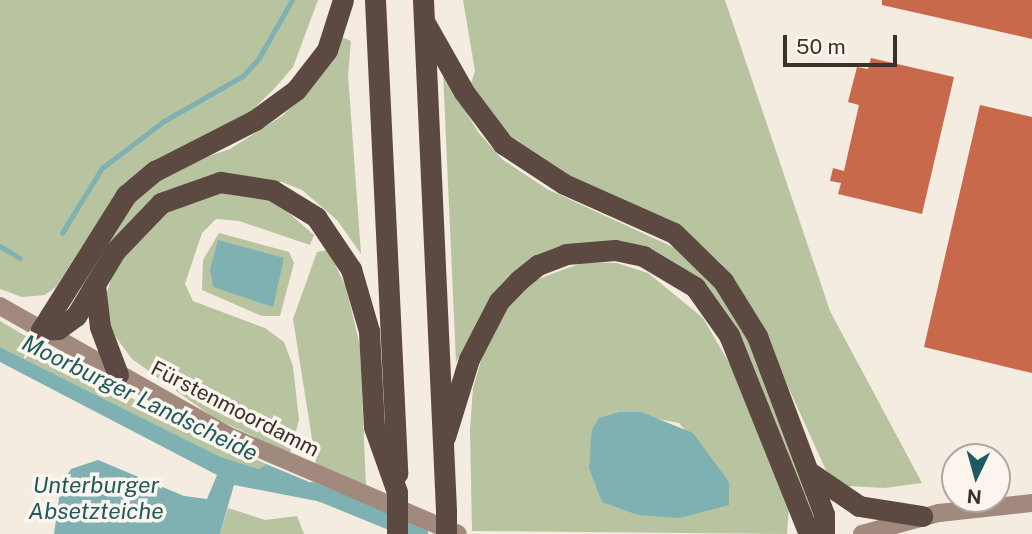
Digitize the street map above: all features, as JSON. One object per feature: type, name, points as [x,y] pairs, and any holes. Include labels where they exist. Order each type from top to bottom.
[{"type":"highway","points":[[41,330],[126,195],[155,171],[255,120],[296,90],[327,50],[343,0]]},
{"type":"highway","points":[[374,0],[397,534]]},
{"type":"highway","points":[[424,0],[445,437],[446,534]]},
{"type":"highway","points":[[425,23],[464,92],[503,144],[564,184],[674,233],[723,281],[757,336],[824,514],[824,534]]},
{"type":"highway","points":[[41,330],[71,321],[138,222],[191,188],[248,182],[296,201],[326,227],[359,288],[370,342],[374,427],[397,492]]},
{"type":"highway","points":[[445,437],[469,359],[499,302],[518,281],[566,254],[615,250],[643,256],[695,287],[729,335],[809,534]]},
{"type":"highway","points":[[95,285],[100,327],[118,375]]},
{"type":"highway","points":[[808,470],[827,489],[859,506],[922,516]]},
{"type":"main road","name":"Fürstenmoordamm","points":[[0,306],[118,375],[268,455],[458,534]]},
{"type":"main road","points":[[862,534],[922,516],[1032,503]]},
{"type":"green space","points":[[0,0],[318,0],[293,67],[274,89],[246,116],[115,195],[56,287],[45,295],[22,297],[0,289]]},
{"type":"green space","points":[[463,0],[725,0],[830,311],[922,483],[885,488],[848,486],[829,477],[761,327],[720,263],[689,235],[521,152],[470,86],[475,71]]},
{"type":"green space","points":[[342,37],[351,41],[348,75],[361,254],[337,220],[302,190],[282,182],[201,178],[142,208],[83,289],[77,284],[111,226],[146,188],[185,164],[230,149],[282,116],[309,91]]},
{"type":"green space","points":[[443,72],[478,132],[503,160],[547,189],[675,248],[718,290],[749,342],[809,495],[804,497],[730,323],[621,244],[495,291],[456,362]]},
{"type":"green space","points":[[217,192],[275,201],[314,235],[310,245],[239,221],[216,219],[202,233],[185,284],[193,301],[265,328],[284,342],[293,366],[299,420],[290,453],[214,418],[132,359],[109,328],[106,295],[115,267],[163,212]]},
{"type":"green space","points":[[219,233],[289,252],[294,263],[280,316],[262,316],[202,290],[203,260]]},
{"type":"green space","points":[[328,250],[346,287],[360,346],[366,487],[316,464],[293,319],[317,252]]},
{"type":"green space","points":[[584,262],[617,263],[648,273],[703,318],[732,368],[789,507],[787,534],[472,531],[470,430],[473,388],[485,347],[504,311],[530,282]],"holes":[[[619,412],[679,423],[729,482],[592,429],[600,418]]]},
{"type":"green space","points":[[0,321],[157,413],[266,464],[259,469],[221,457],[0,347]]},
{"type":"green space","points":[[228,508],[265,520],[297,516],[304,534],[220,534]]},
{"type":"water","points":[[218,240],[284,258],[273,307],[213,287],[210,269]]},
{"type":"water","name":"Unterburger Absetzteiche","points":[[0,347],[221,457],[259,469],[266,464],[331,491],[327,503],[234,485],[220,534],[54,534],[61,485],[71,469],[98,460],[184,496],[207,499],[217,475],[0,362]]},
{"type":"water","points":[[619,412],[641,412],[693,433],[729,482],[729,505],[679,518],[638,515],[602,502],[589,468],[592,429],[599,418]]},
{"type":"building","points":[[882,0],[1032,0],[1032,39],[882,5]]},
{"type":"building","points":[[871,58],[954,77],[922,214],[838,194],[841,183],[830,181],[833,168],[844,171],[859,105],[848,102],[857,67],[868,69]]},
{"type":"building","points":[[980,105],[1032,117],[1032,373],[924,347]]},
{"type":"waterway","points":[[62,233],[102,168],[164,121],[243,76],[259,58],[292,0]]},
{"type":"waterway","points":[[0,246],[20,258]]},
{"type":"waterway","name":"Moorburger Landscheide","points":[[312,490],[420,534]]}]
